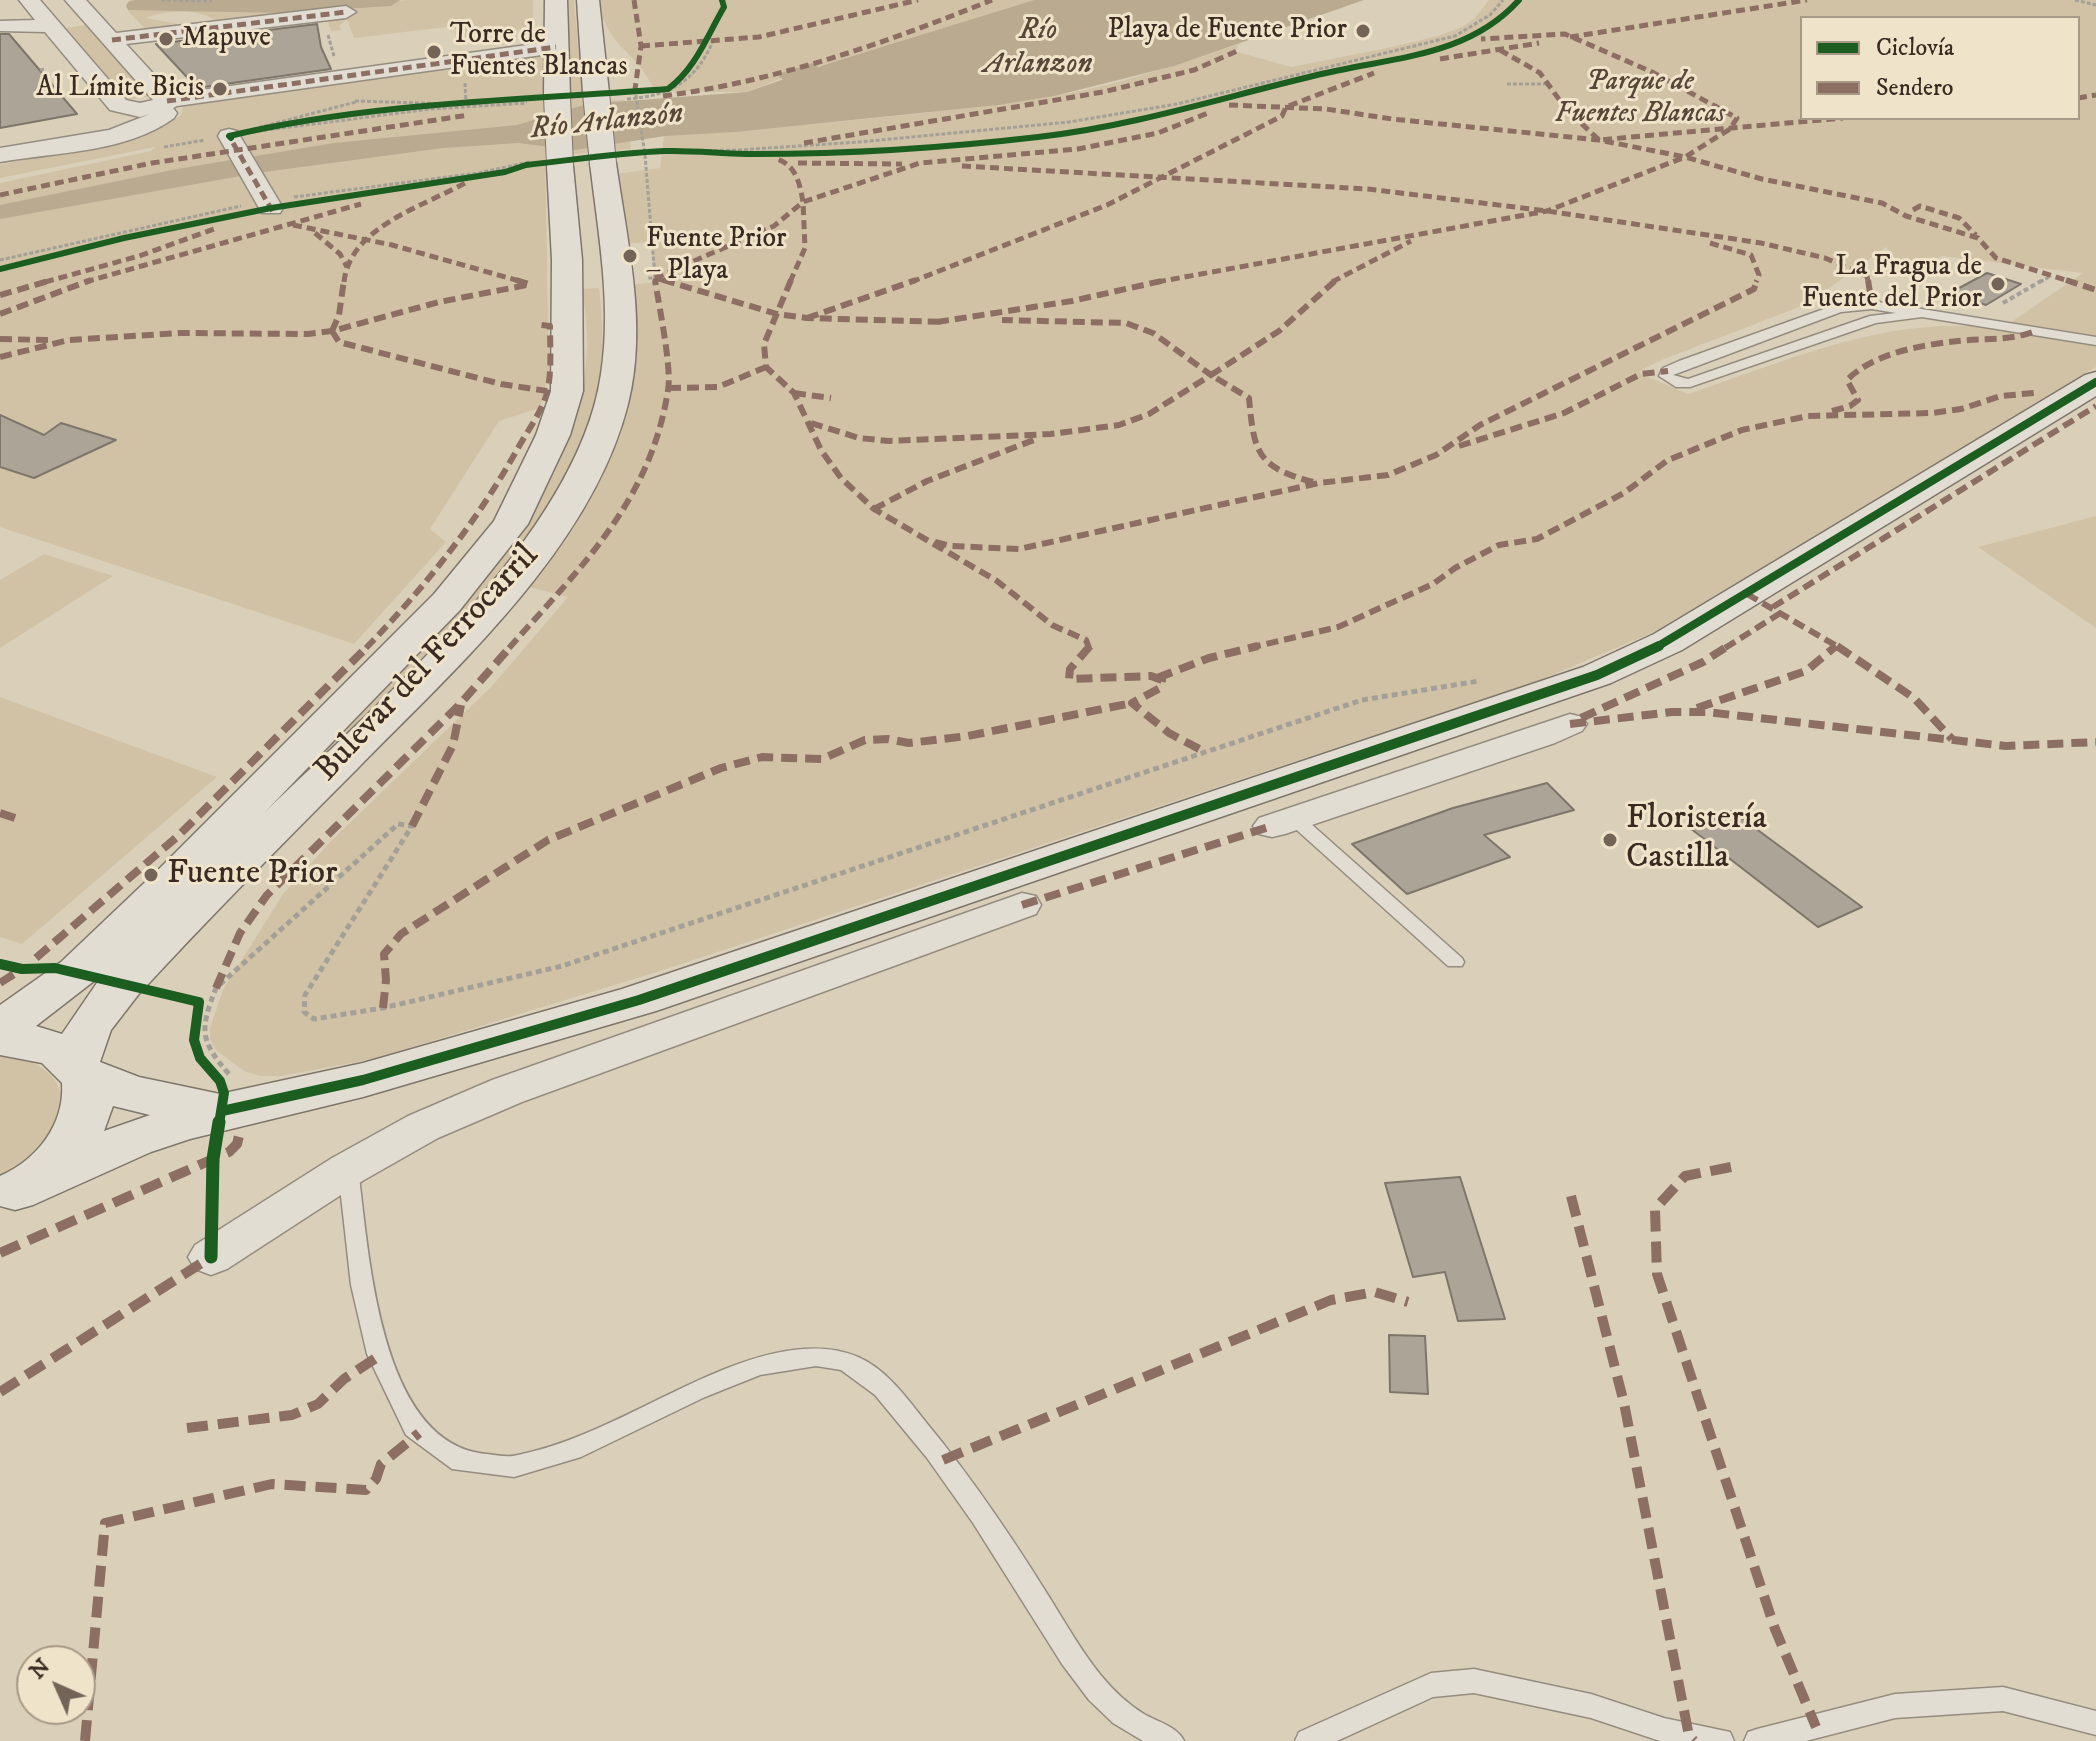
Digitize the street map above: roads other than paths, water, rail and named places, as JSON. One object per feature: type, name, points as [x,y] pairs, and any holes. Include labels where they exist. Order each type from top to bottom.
[{"type":"main road","name":"Bulevar del Ferrocarril","points":[[0,1028],[77,973],[177,877],[447,602],[510,524],[553,435],[567,391],[567,260],[547,163],[556,47],[556,0]]},
{"type":"main road","name":"Bulevar del Ferrocarril","points":[[7,1194],[51,1165],[76,1137],[88,1106],[81,1069],[81,1040],[121,984],[435,665],[489,606],[570,501],[593,458],[612,405],[620,347],[612,157],[588,0]]},
{"type":"main road","points":[[0,1038],[39,1043],[59,1051],[81,1069],[129,1093],[363,1080],[639,1000],[1597,675],[1641,656],[2096,382]]},
{"type":"main road","points":[[7,1194],[133,1139],[223,1087]]},
{"type":"street","points":[[75,0],[168,102]]},
{"type":"street","points":[[112,40],[346,12]]},
{"type":"street","points":[[3,27],[40,14],[118,105],[140,110],[168,102],[556,47]]},
{"type":"street","points":[[0,155],[110,136],[149,125],[165,115],[168,102]]},
{"type":"street","points":[[41,146],[90,129],[118,105]]},
{"type":"street","points":[[230,137],[268,204]]},
{"type":"street","points":[[1284,822],[1543,736],[1570,724],[1446,725]]},
{"type":"street","points":[[211,1257],[348,1169],[423,1127],[543,1077],[1022,905]]},
{"type":"lane","points":[[1923,313],[1874,319],[1690,383],[1681,384],[1666,376],[1668,371],[1684,364],[1839,308],[1872,305],[1974,320],[2096,341]]},
{"type":"lane","points":[[1284,822],[1455,962]]},
{"type":"lane","points":[[348,1169],[363,1298],[379,1356],[397,1397],[419,1433],[438,1453],[465,1462],[503,1467],[553,1459],[742,1370],[802,1357],[829,1358],[856,1366],[880,1385],[943,1460],[981,1512],[1082,1671],[1107,1701],[1142,1729],[1171,1741]]},
{"type":"lane","points":[[1308,1741],[1431,1685],[1474,1681],[1591,1706],[1664,1730],[1721,1741]]},
{"type":"lane","points":[[1757,1741],[1895,1706],[2003,1699],[2096,1723]]},
{"type":"water","name":"Río Arlanzon","points":[[1034,0],[1364,0],[1174,66],[1054,96],[998,105],[735,132],[665,136],[575,150],[518,143],[443,148],[257,173],[0,219],[0,205],[177,169],[334,143],[517,125],[587,104],[747,92]]},
{"type":"waterway","points":[[135,6],[282,7],[391,0]]},
{"type":"waterway","points":[[789,77],[812,69]]},
{"type":"place","name":"Playa de Fuente Prior","points":[[1363,31]]},
{"type":"place","name":"Mapuve","points":[[166,39]]},
{"type":"place","name":"Torre de Fuentes Blancas","points":[[434,52]]},
{"type":"place","name":"Al Límite Bicis","points":[[220,89]]},
{"type":"place","name":"Fuente Prior – Playa","points":[[630,256]]},
{"type":"place","name":"La Fragua de Fuente del Prior","points":[[1998,284]]},
{"type":"place","name":"Floristería Castilla","points":[[1610,840]]},
{"type":"place","name":"Fuente Prior","points":[[151,875]]},
{"type":"park label","name":"Parque de Fuentes Blancas","points":[[1640,99]]},
{"type":"water label","name":"Río Arlanzón","points":[[607,123]]}]
